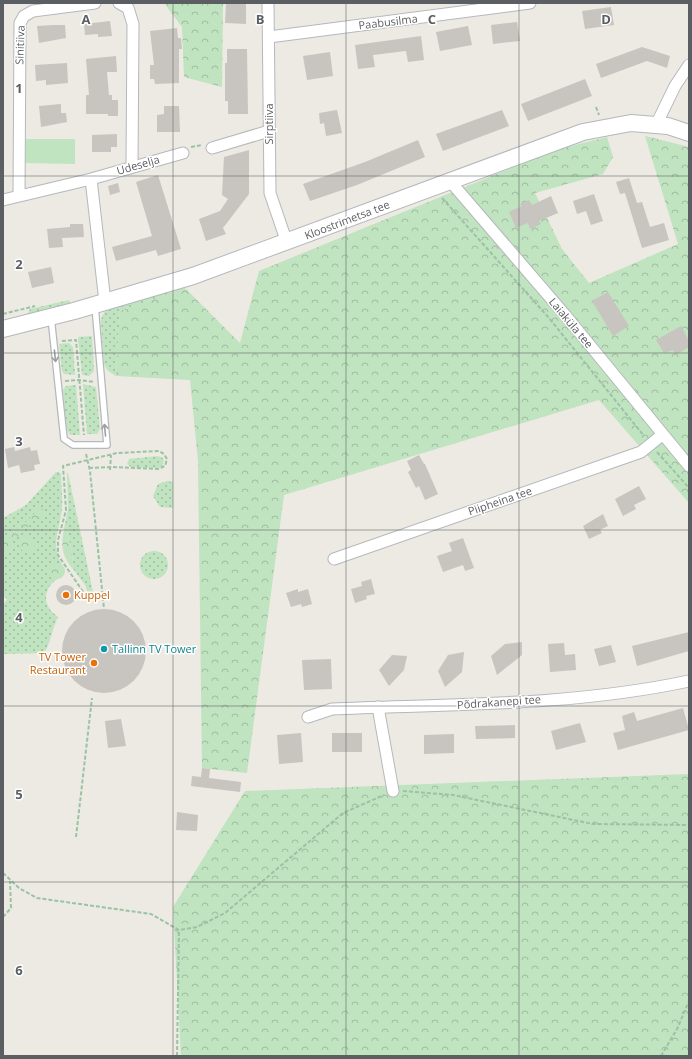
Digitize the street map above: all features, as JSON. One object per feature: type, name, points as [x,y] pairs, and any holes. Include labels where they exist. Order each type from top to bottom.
[{"type":"main road","name":"Kloostrimetsa tee","points":[[3,329],[100,304],[193,276],[287,243],[583,132],[631,123],[668,126],[689,133]]},
{"type":"street","name":"Sinitiiva","points":[[19,196],[20,23],[24,16],[33,11],[95,3]]},
{"type":"street","points":[[119,3],[128,8],[133,24],[132,166]]},
{"type":"street","name":"Sirptiiva","points":[[268,3],[270,193],[287,243]]},
{"type":"street","name":"Paabusilma","points":[[269,37],[530,3]]},
{"type":"street","points":[[656,125],[675,86],[689,65]]},
{"type":"street","points":[[212,148],[269,131]]},
{"type":"street","name":"Udeselja","points":[[3,200],[183,153]]},
{"type":"street","points":[[92,178],[100,304]]},
{"type":"street","name":"Laiaküla tee","points":[[450,181],[566,316],[662,435],[689,466]]},
{"type":"street","name":"Piipheina tee","points":[[334,559],[641,452],[662,435]]},
{"type":"street","name":"Põdrakanepi tee","points":[[308,717],[332,709],[491,704],[593,695],[689,681]]},
{"type":"street","points":[[378,707],[393,791]]},
{"type":"lane","points":[[51,317],[64,439],[73,445],[107,445],[100,304]]},
{"type":"path","points":[[596,107],[600,118]]},
{"type":"path","points":[[183,153],[186,147],[206,145],[212,148]]},
{"type":"path","points":[[437,192],[549,318],[650,444],[689,488]]},
{"type":"path","points":[[53,339],[59,342],[76,340],[84,435]]},
{"type":"path","points":[[58,381],[79,380],[96,382]]},
{"type":"path","points":[[89,468],[158,469],[165,466],[167,461],[164,454],[159,451],[117,452],[88,461],[63,466],[66,510],[58,540],[58,555],[88,599],[94,599]]},
{"type":"path","points":[[86,454],[89,468],[104,609]]},
{"type":"path","points":[[110,468],[111,455]]},
{"type":"path","points":[[76,837],[92,698]]},
{"type":"path","points":[[3,873],[19,888],[37,898],[151,914],[179,930],[198,927],[225,913],[344,813],[393,791],[453,794],[593,824],[689,825]]},
{"type":"path","points":[[3,917],[11,908],[10,881]]},
{"type":"path","points":[[177,1056],[179,930]]},
{"type":"path","points":[[661,1056],[677,1029],[689,1001]]},
{"type":"green space","points":[[164,3],[223,3],[222,87],[184,77],[182,27]]},
{"type":"green space","points":[[645,136],[689,147],[689,503],[599,400],[284,495],[247,773],[202,768],[198,461],[190,380],[116,376],[120,311],[185,288],[240,343],[259,271],[555,150],[607,137],[613,157],[603,174],[535,193],[562,249],[589,283],[678,244]]},
{"type":"green space","points":[[26,139],[75,139],[75,164],[25,163]]},
{"type":"green space","points":[[180,288],[185,288],[120,311],[116,376],[108,371],[104,364],[101,323],[102,316],[106,311],[109,308]]},
{"type":"green space","points":[[69,300],[70,304],[27,315],[30,309]]},
{"type":"green space","points":[[92,336],[94,371],[89,376],[82,375],[78,337]]},
{"type":"green space","points":[[69,343],[73,347],[75,375],[64,374],[62,371],[59,344]]},
{"type":"green space","points":[[83,384],[96,387],[100,429],[97,434],[87,434]]},
{"type":"green space","points":[[76,385],[80,435],[70,435],[67,430],[63,390],[66,386]]},
{"type":"green space","points":[[158,456],[163,458],[164,461],[162,466],[159,468],[131,467],[127,464],[129,459]]},
{"type":"green space","points":[[56,472],[61,474],[62,508],[56,543],[58,557],[62,565],[54,564],[49,572],[54,578],[59,578],[49,587],[46,600],[52,612],[58,617],[48,647],[44,653],[3,654],[3,605],[7,599],[5,597],[3,598],[3,518],[26,505]]},
{"type":"green space","points":[[67,473],[94,597],[88,593],[85,585],[73,569],[72,552],[65,524],[68,509]]},
{"type":"green space","points":[[167,481],[173,482],[173,508],[160,507],[153,496],[158,484]]},
{"type":"green space","points":[[38,507],[45,510],[44,515],[38,517],[12,542],[9,552],[3,554],[3,539],[8,539],[34,514]]},
{"type":"green space","points":[[65,524],[72,552],[73,569],[66,558],[62,543]]},
{"type":"green space","points":[[27,536],[33,538],[35,544],[33,550],[27,552],[21,550],[19,544],[21,538]]},
{"type":"green space","points":[[154,551],[164,555],[168,565],[164,575],[154,579],[144,575],[140,565],[144,555]]},
{"type":"green space","points":[[57,563],[64,568],[65,571],[60,578],[57,579],[50,574],[49,571],[54,564]]},
{"type":"green space","points":[[689,774],[689,1056],[181,1056],[173,907],[245,791]]},
{"type":"building","points":[[226,3],[246,3],[246,24],[225,23]]},
{"type":"building","points":[[611,7],[614,25],[585,29],[582,11]]},
{"type":"building","points":[[110,21],[112,36],[98,37],[98,34],[85,35],[84,24]]},
{"type":"building","points":[[517,22],[520,41],[493,44],[491,25]]},
{"type":"building","points":[[65,25],[66,38],[39,43],[37,26]]},
{"type":"building","points":[[468,26],[472,45],[440,51],[436,32]]},
{"type":"building","points":[[177,28],[178,38],[181,38],[182,49],[179,49],[179,83],[155,84],[154,79],[150,79],[150,65],[154,65],[150,31]]},
{"type":"building","points":[[421,36],[424,60],[408,62],[406,51],[373,55],[375,67],[358,69],[355,45]]},
{"type":"building","points":[[642,47],[670,56],[667,68],[647,61],[601,78],[596,64]]},
{"type":"building","points":[[227,49],[247,49],[248,114],[228,114],[228,101],[225,101],[225,63],[227,63]]},
{"type":"building","points":[[330,52],[333,76],[307,80],[303,56]]},
{"type":"building","points":[[116,56],[117,72],[107,72],[109,95],[112,95],[112,100],[118,100],[118,116],[108,116],[108,114],[86,114],[86,95],[89,95],[86,59]]},
{"type":"building","points":[[67,63],[68,83],[46,85],[46,80],[36,81],[35,65]]},
{"type":"building","points":[[585,79],[592,96],[528,121],[521,104]]},
{"type":"building","points":[[61,104],[61,113],[66,113],[67,122],[41,127],[39,106]]},
{"type":"building","points":[[164,106],[179,106],[180,132],[157,132],[157,115],[164,114]]},
{"type":"building","points":[[337,110],[342,133],[326,136],[324,123],[320,124],[319,113]]},
{"type":"building","points":[[502,110],[509,126],[443,151],[436,134]]},
{"type":"building","points":[[117,134],[117,147],[111,147],[111,152],[92,152],[92,135]]},
{"type":"building","points":[[418,140],[425,157],[357,185],[310,201],[303,184],[365,162]]},
{"type":"building","points":[[249,150],[249,194],[223,228],[226,234],[206,241],[199,219],[220,211],[228,199],[222,195],[224,157]]},
{"type":"building","points":[[158,175],[181,249],[158,256],[156,250],[116,261],[112,247],[152,236],[136,182]]},
{"type":"building","points":[[629,178],[637,203],[642,202],[650,227],[664,223],[669,240],[642,248],[625,193],[620,194],[616,182]]},
{"type":"building","points":[[118,183],[120,192],[110,195],[108,186]]},
{"type":"building","points":[[594,194],[603,221],[591,225],[586,211],[577,214],[573,201]]},
{"type":"building","points":[[551,196],[558,213],[539,221],[541,224],[530,229],[528,223],[516,228],[509,212],[522,206],[520,204],[529,200],[532,205]]},
{"type":"building","points":[[70,224],[83,224],[84,237],[62,238],[63,247],[49,248],[47,229],[70,227]]},
{"type":"building","points":[[51,267],[54,283],[32,288],[28,272]]},
{"type":"building","points":[[608,292],[629,326],[613,336],[592,301]]},
{"type":"building","points":[[681,326],[689,341],[689,347],[675,355],[673,350],[664,353],[656,340]]},
{"type":"building","points":[[14,447],[15,451],[30,447],[31,451],[37,450],[40,464],[34,465],[35,470],[21,473],[19,465],[8,468],[5,449]]},
{"type":"building","points":[[419,455],[425,464],[438,494],[425,500],[419,486],[416,488],[408,472],[411,470],[407,461]]},
{"type":"building","points":[[639,486],[646,499],[634,505],[636,509],[623,516],[615,499]]},
{"type":"building","points":[[603,514],[608,526],[600,530],[602,533],[589,539],[583,526]]},
{"type":"building","points":[[463,538],[474,568],[465,571],[463,565],[443,572],[437,556],[452,551],[449,543]]},
{"type":"building","points":[[371,579],[375,594],[366,596],[367,599],[355,603],[351,589],[362,586],[361,582]]},
{"type":"building","name":"Kuppel","points":[[66,585],[73,588],[76,595],[73,602],[66,605],[59,602],[56,595],[59,588]]},
{"type":"building","points":[[298,589],[298,592],[308,589],[312,604],[302,607],[301,604],[291,607],[286,593]]},
{"type":"building","name":"Tallinn TV Tower","points":[[104,609],[120,612],[134,621],[143,635],[146,651],[143,667],[134,681],[120,690],[104,693],[88,690],[74,681],[65,667],[62,651],[65,635],[74,621],[88,612]]},
{"type":"building","points":[[689,632],[689,651],[637,666],[632,646]]},
{"type":"building","points":[[522,642],[522,655],[497,675],[491,656],[505,644]]},
{"type":"building","points":[[564,643],[565,655],[575,654],[576,670],[550,672],[548,644]]},
{"type":"building","points":[[611,645],[616,662],[599,666],[594,649]]},
{"type":"building","points":[[464,652],[462,672],[445,687],[438,671],[448,655]]},
{"type":"building","points":[[392,655],[407,656],[404,670],[389,686],[379,670]]},
{"type":"building","points":[[331,659],[332,689],[304,690],[302,660]]},
{"type":"building","points":[[683,708],[689,730],[618,750],[613,733],[625,730],[622,716],[634,712],[637,721]]},
{"type":"building","points":[[121,719],[126,746],[108,748],[105,721]]},
{"type":"building","points":[[580,723],[586,742],[556,750],[551,731]]},
{"type":"building","points":[[515,725],[515,738],[476,739],[475,726]]},
{"type":"building","points":[[301,733],[303,762],[279,764],[277,735]]},
{"type":"building","points":[[332,733],[362,733],[362,752],[332,752]]},
{"type":"building","points":[[454,734],[454,753],[424,754],[424,735]]},
{"type":"building","points":[[202,768],[210,769],[209,778],[241,782],[240,792],[191,786],[192,776],[201,777]]},
{"type":"building","points":[[177,812],[198,815],[197,831],[176,830]]},
{"type":"place","name":"Kuppel","points":[[66,595]]},
{"type":"place","name":"Tallinn TV Tower","points":[[104,649]]},
{"type":"place","name":"TV Tower Restaurant","points":[[94,663]]}]
